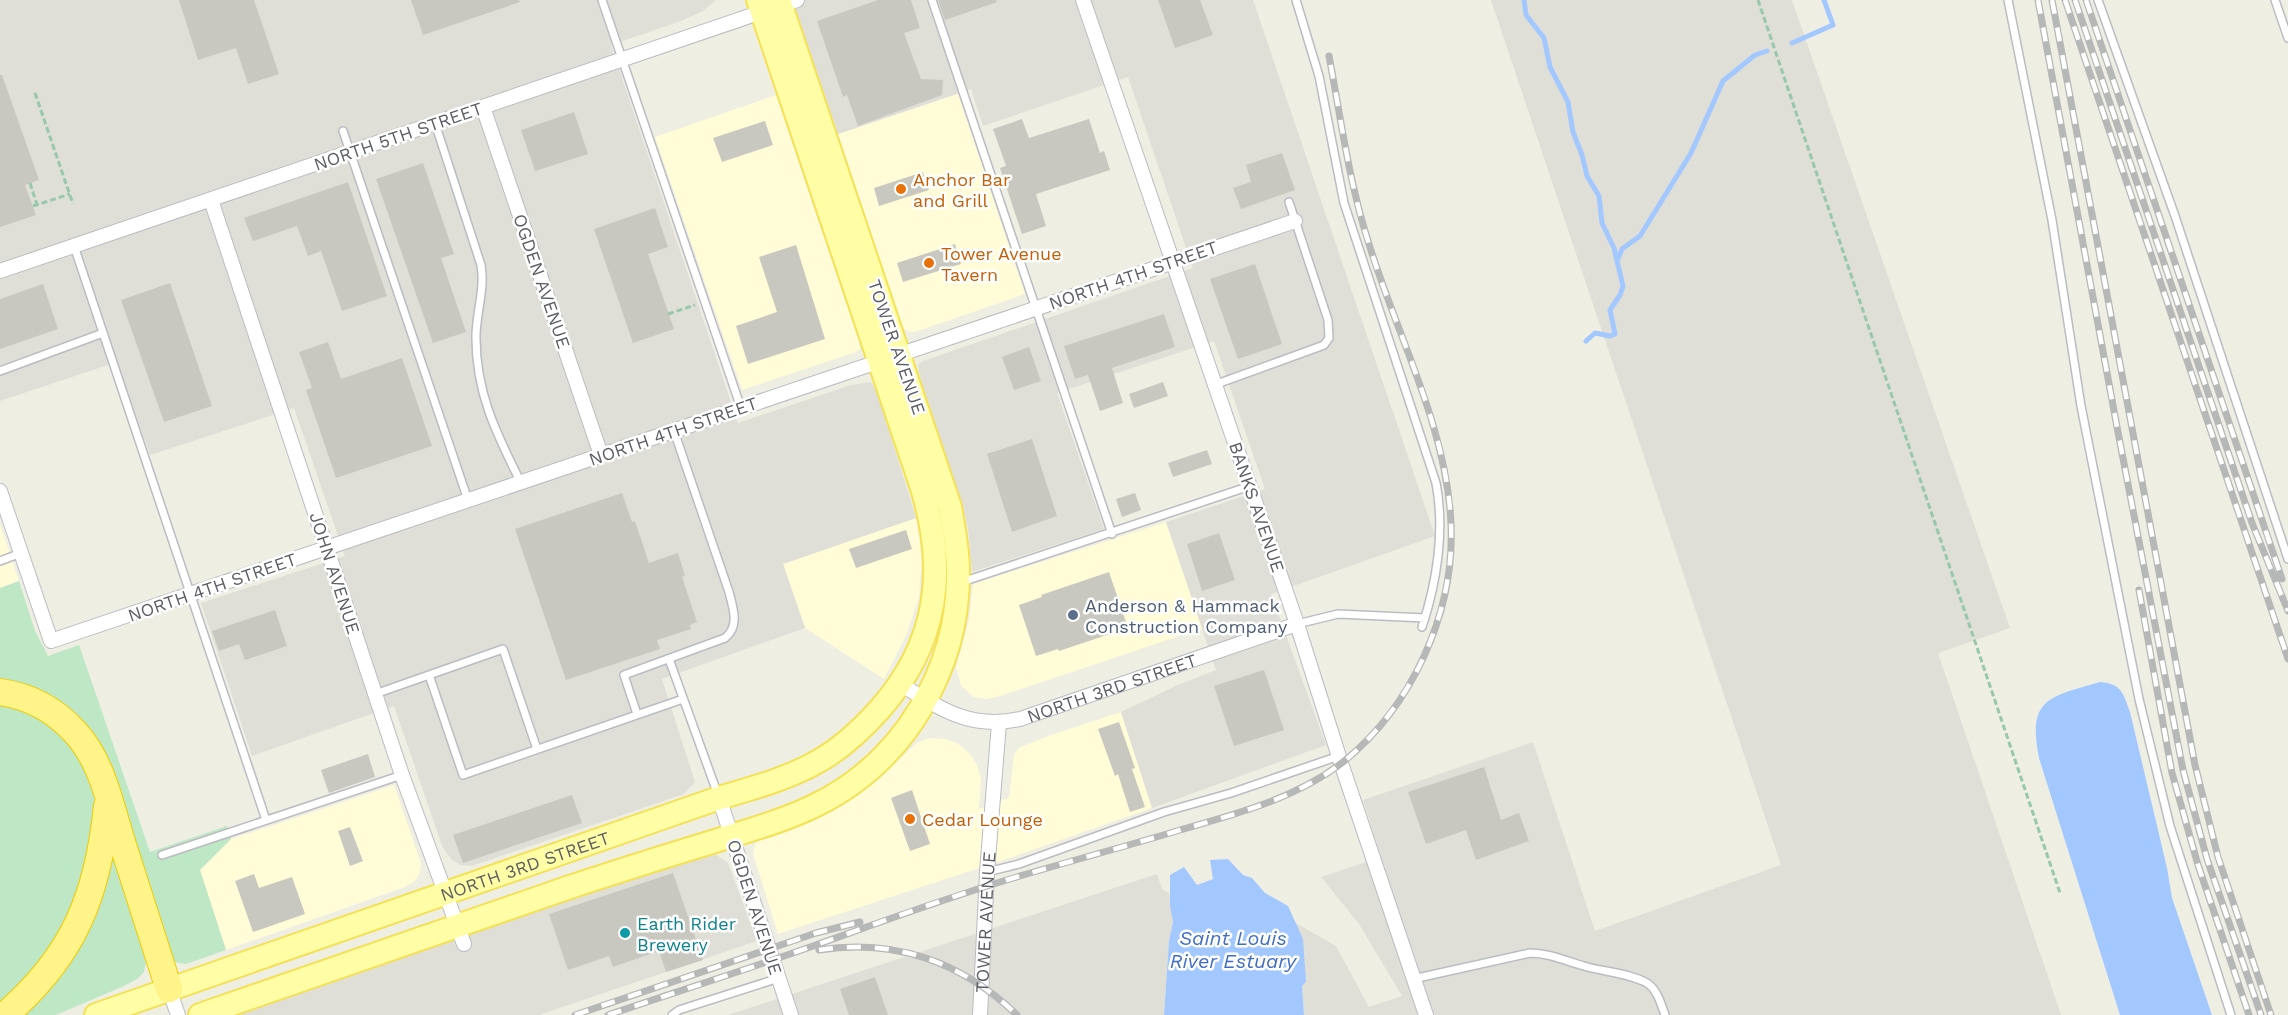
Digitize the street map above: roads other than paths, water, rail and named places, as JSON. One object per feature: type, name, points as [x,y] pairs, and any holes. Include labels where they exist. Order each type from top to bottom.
[{"type":"highway","points":[[0,692],[20,694],[37,703],[75,732],[91,754],[108,797],[169,989]]},
{"type":"highway","points":[[5,1015],[44,979],[62,954],[83,915],[92,891],[104,832],[108,797]]},
{"type":"main road","name":"TOWER AVENUE","points":[[775,3],[889,358],[932,526],[935,546],[935,586],[928,627],[917,656],[900,684]]},
{"type":"main road","name":"TOWER AVENUE","points":[[889,358],[950,507],[957,554],[958,583],[951,635],[942,666],[927,700]]},
{"type":"main road","name":"NORTH 3RD STREET","points":[[96,1015],[719,798],[784,778],[819,761],[861,729],[900,684]]},
{"type":"main road","name":"NORTH 3RD STREET","points":[[200,1015],[461,935],[620,870],[732,836],[809,809],[846,788],[887,753],[927,700]]},
{"type":"street","name":"BANKS AVENUE","points":[[1083,0],[1297,624],[1426,1015]]},
{"type":"street","name":"NORTH 5TH STREET","points":[[0,271],[623,59],[775,3]]},
{"type":"street","name":"OGDEN AVENUE","points":[[483,107],[601,455]]},
{"type":"street","name":"JOHN AVENUE","points":[[211,200],[402,775],[461,935]]},
{"type":"street","name":"NORTH 4TH STREET","points":[[21,553],[51,641],[1295,221]]},
{"type":"street","points":[[0,491],[21,553]]},
{"type":"street","name":"NORTH 3RD STREET","points":[[900,684],[968,720],[999,723],[1020,719],[1297,624]]},
{"type":"street","name":"TOWER AVENUE","points":[[980,1015],[987,872],[999,723]]},
{"type":"street","name":"OGDEN AVENUE","points":[[719,798],[791,1015]]},
{"type":"street","points":[[169,989],[178,1015]]},
{"type":"lane","points":[[602,0],[741,408]]},
{"type":"lane","points":[[932,0],[1112,534]]},
{"type":"lane","points":[[1296,0],[1317,67],[1344,203],[1436,483],[1440,504],[1438,546],[1433,587],[1422,627]]},
{"type":"lane","points":[[2008,0],[2052,220],[2081,406],[2145,728],[2170,826],[2231,1015]]},
{"type":"lane","points":[[2098,0],[2175,216],[2288,559]]},
{"type":"lane","points":[[2275,0],[2288,38]]},
{"type":"lane","points":[[435,123],[481,265],[483,283],[476,335],[478,378],[482,395],[521,483]]},
{"type":"lane","points":[[343,131],[468,501]]},
{"type":"lane","points":[[1214,385],[1324,345],[1329,338],[1328,320],[1289,202]]},
{"type":"lane","points":[[74,246],[266,820]]},
{"type":"lane","points":[[0,370],[103,333]]},
{"type":"lane","points":[[637,714],[624,675],[726,638],[733,630],[735,618],[729,592],[674,431]]},
{"type":"lane","points":[[958,583],[1112,534],[1250,486]]},
{"type":"lane","points":[[0,561],[21,553]]},
{"type":"lane","points":[[1297,624],[1338,614],[1425,618]]},
{"type":"lane","points":[[375,694],[503,649],[537,749]]},
{"type":"lane","points":[[669,659],[719,798]]},
{"type":"lane","points":[[429,675],[463,775],[683,699]]},
{"type":"lane","points":[[987,872],[1019,864],[1164,812],[1231,793],[1339,756]]},
{"type":"lane","points":[[162,855],[402,775]]},
{"type":"lane","points":[[1413,979],[1530,953],[1547,954],[1648,984],[1658,995],[1665,1015]]},
{"type":"lane","points":[[672,1015],[679,1010],[779,978]]},
{"type":"water","points":[[2100,682],[2113,685],[2121,691],[2130,712],[2172,898],[2212,1015],[2120,1015],[2039,758],[2036,738],[2036,723],[2046,703],[2067,692]]},
{"type":"water","name":"Saint Louis River Estuary","points":[[1228,859],[1243,875],[1252,878],[1265,893],[1288,906],[1303,939],[1306,982],[1302,986],[1304,1015],[1164,1015],[1169,941],[1173,922],[1170,906],[1170,875],[1184,867],[1197,885],[1213,879],[1210,860]]},
{"type":"waterway","points":[[1524,0],[1526,15],[1544,38],[1550,67],[1568,102],[1573,132],[1587,176],[1599,196],[1602,223],[1614,248],[1623,286],[1610,310],[1615,334],[1610,336],[1595,333],[1586,341]]},
{"type":"waterway","points":[[1792,43],[1833,25],[1824,0]]},
{"type":"waterway","points":[[1617,261],[1622,249],[1640,236],[1691,153],[1723,81],[1755,55],[1767,51]]},
{"type":"railway","points":[[2038,0],[2183,770],[2207,859],[2261,1015]]},
{"type":"railway","points":[[2052,0],[2195,765],[2218,857],[2271,1015]]},
{"type":"railway","points":[[2065,0],[2288,659]]},
{"type":"railway","points":[[2075,0],[2252,523],[2288,611]]},
{"type":"railway","points":[[2086,0],[2282,579]]},
{"type":"railway","points":[[608,1015],[960,895],[1265,804],[1325,775],[1368,740],[1390,714],[1409,686],[1437,623],[1446,591],[1451,524],[1447,488],[1431,417],[1380,278],[1356,198],[1329,56]]},
{"type":"railway","points":[[2139,590],[2172,773],[2198,865],[2249,1015]]},
{"type":"railway","points":[[575,1015],[816,933],[860,922]]},
{"type":"railway","points":[[819,950],[847,947],[874,948],[901,951],[926,958],[974,981],[996,996],[1017,1015]]},
{"type":"place","name":"Anchor Bar and Grill","points":[[901,189]]},
{"type":"place","name":"Tower Avenue Tavern","points":[[929,263]]},
{"type":"place","name":"Anderson & Hammack Construction Company","points":[[1073,615]]},
{"type":"place","name":"Cedar Lounge","points":[[910,819]]},
{"type":"place","name":"Earth Rider Brewery","points":[[625,933]]}]
